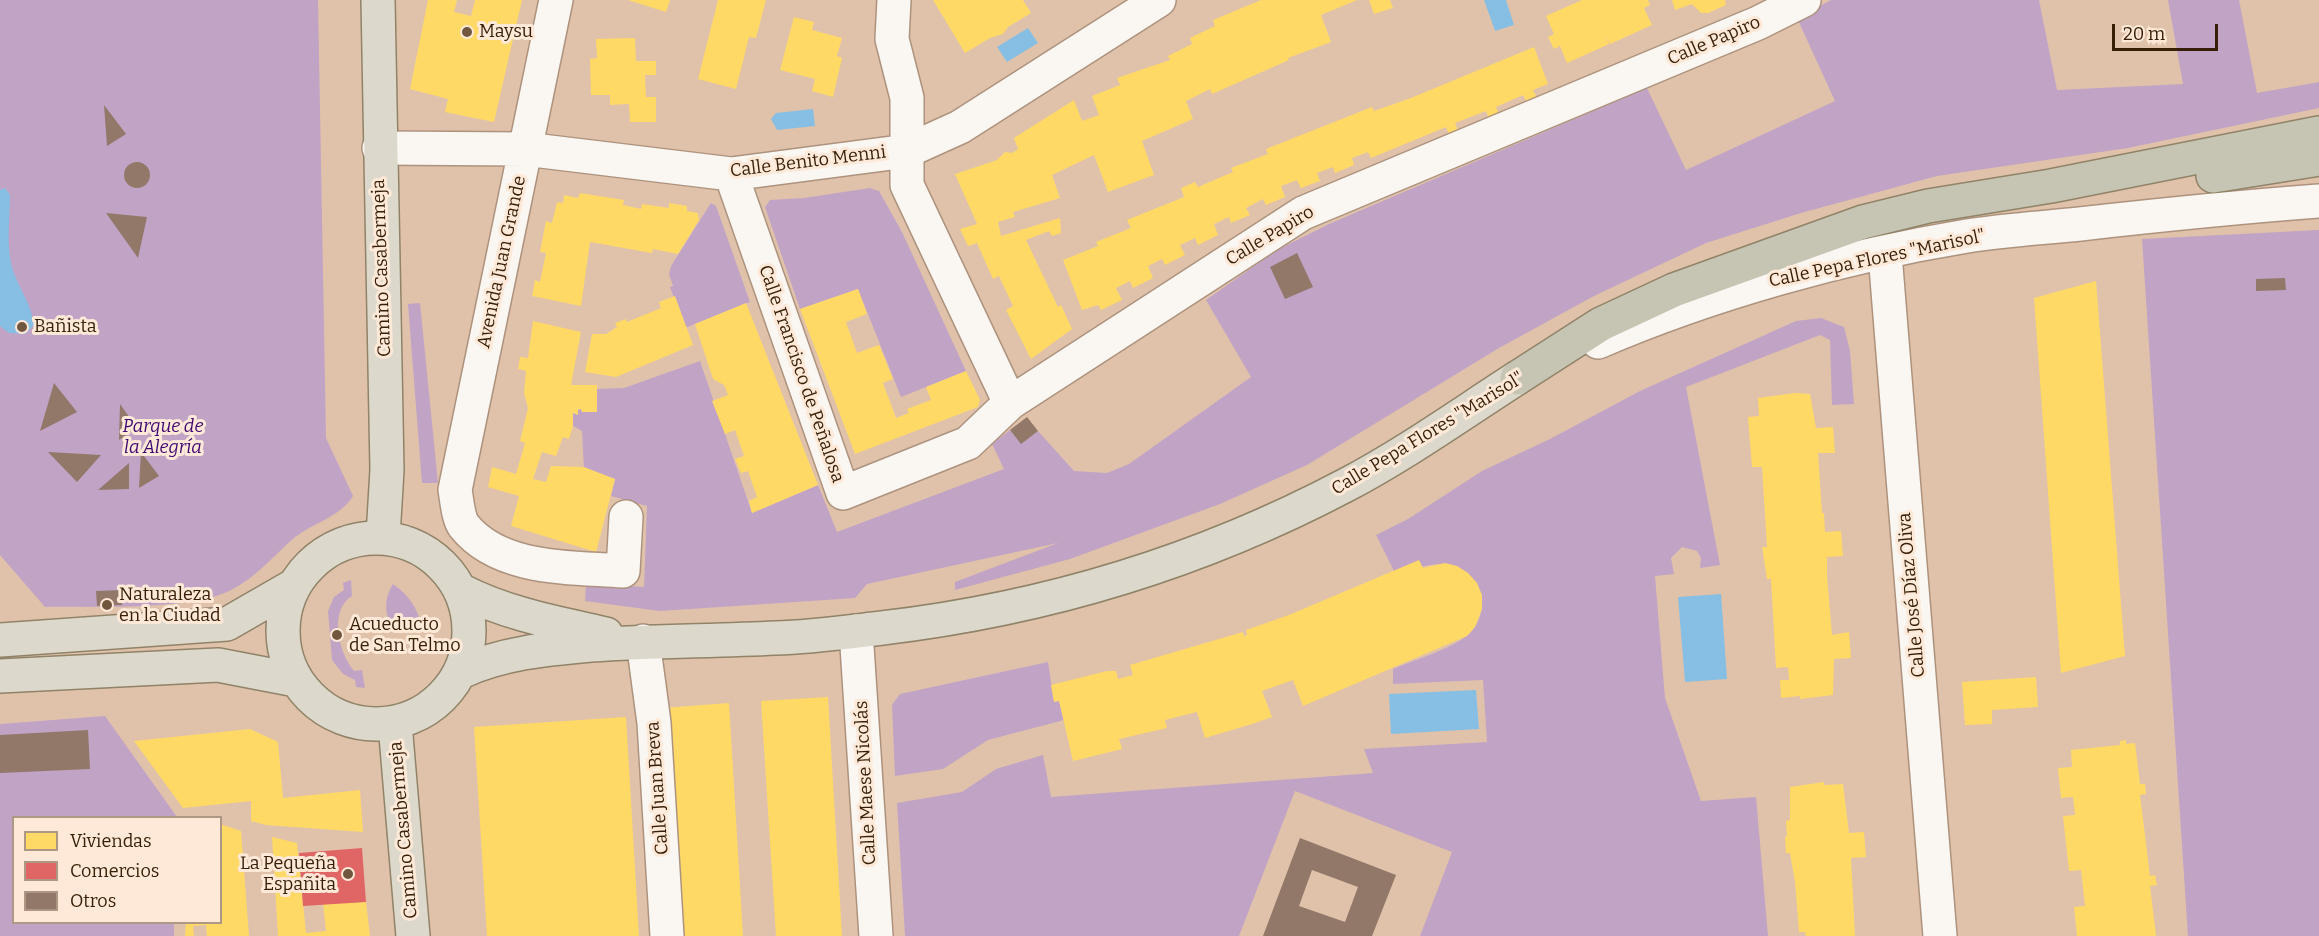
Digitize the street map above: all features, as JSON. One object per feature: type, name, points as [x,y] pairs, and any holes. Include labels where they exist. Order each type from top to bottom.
[{"type":"highway","points":[[1517,378],[1601,324],[1674,290],[1863,222],[1928,206],[2051,186],[2319,133]]},
{"type":"highway","points":[[1863,222],[2204,177],[2319,159]]},
{"type":"main road","name":"Camino Casabermeja","points":[[378,0],[379,148],[387,470],[383,537]]},
{"type":"main road","name":"Calle Pepa Flores \"Marisol\"","points":[[461,672],[489,659],[517,654],[643,641],[779,638],[856,631],[970,614],[1082,589],[1180,560],[1263,526],[1348,484],[1517,378]]},
{"type":"main road","points":[[383,537],[406,542],[435,557],[462,591],[471,623],[465,665],[448,693],[418,717],[395,724],[356,724],[318,705],[296,680],[282,639],[282,617],[293,586],[310,563],[338,545],[383,537]]},
{"type":"main road","points":[[0,640],[227,624],[293,586]]},
{"type":"main road","name":"Calle Pepa Flores \"Marisol\"","points":[[462,591],[483,602],[545,620],[643,641]]},
{"type":"main road","points":[[0,676],[218,665],[296,680]]},
{"type":"main road","name":"Camino Casabermeja","points":[[395,724],[413,936]]},
{"type":"street","name":"Avenida Juan Grande","points":[[556,0],[455,490],[462,525],[491,548],[532,563],[623,571],[626,517]]},
{"type":"street","points":[[894,0],[892,39],[907,98],[908,185],[1010,403]]},
{"type":"street","name":"Calle Benito Menni","points":[[379,148],[525,149],[730,174],[907,150],[960,127],[1159,0]]},
{"type":"street","name":"Calle Papiro","points":[[1010,403],[1171,296],[1303,213],[1758,23],[1804,0]]},
{"type":"street","name":"Calle Francisco de Peñalosa","points":[[730,174],[843,493],[968,443],[1010,403]]},
{"type":"street","name":"Calle Pepa Flores \"Marisol\"","points":[[1517,378],[1681,308],[1885,254],[1967,236],[2230,208],[2319,201]]},
{"type":"street","name":"Calle José Díaz Oliva","points":[[1885,254],[1940,936]]},
{"type":"street","name":"Calle Maese Nicolás","points":[[856,631],[876,936]]},
{"type":"street","name":"Calle Juan Breva","points":[[643,641],[654,723],[667,936]]},
{"type":"green space","name":"Parque de la Alegría","points":[[0,0],[318,0],[326,438],[353,496],[341,510],[294,538],[249,579],[213,597],[141,606],[45,607],[0,555]]},
{"type":"green space","points":[[1831,0],[2039,0],[2057,90],[2183,84],[2168,0],[2239,0],[2257,93],[2319,82],[2319,108],[2128,148],[1937,176],[1801,213],[1706,243],[1594,296],[1499,348],[1307,465],[1220,504],[1070,559],[955,590],[955,582],[1058,543],[867,584],[855,598],[660,611],[585,601],[586,583],[644,587],[647,506],[611,496],[615,479],[584,469],[582,431],[573,426],[573,413],[581,409],[582,412],[596,412],[597,389],[624,388],[700,361],[752,513],[818,485],[837,532],[1004,469],[992,444],[1010,430],[1021,443],[1038,431],[1074,471],[1107,473],[1129,464],[1251,377],[1206,300],[1277,250],[1329,224],[1647,88],[1686,170],[1835,101],[1797,18]]},
{"type":"green space","points":[[870,188],[879,191],[902,232],[966,371],[901,397],[858,289],[800,309],[765,207],[770,200],[804,198]]},
{"type":"green space","points":[[711,203],[716,206],[750,302],[685,328],[670,287],[673,286],[669,274],[671,266]]},
{"type":"green space","points":[[2319,230],[2319,936],[2188,936],[2142,239]]},
{"type":"green space","points":[[420,303],[438,483],[422,483],[408,304]]},
{"type":"green space","points":[[1821,318],[1844,327],[1850,351],[1854,404],[1832,405],[1830,340],[1820,335],[1686,387],[1720,565],[1700,568],[1701,558],[1697,551],[1682,547],[1671,558],[1674,574],[1655,576],[1665,698],[1701,801],[1756,797],[1768,936],[1420,936],[1452,852],[1295,791],[1239,936],[905,936],[897,803],[962,792],[996,769],[1043,755],[1051,797],[1373,773],[1364,749],[1487,742],[1483,680],[1393,684],[1393,669],[1452,645],[1468,635],[1476,626],[1482,604],[1476,583],[1469,574],[1448,564],[1394,571],[1376,535],[1408,519],[1482,471],[1550,439],[1640,391],[1796,321]]},
{"type":"green space","points":[[351,580],[352,596],[340,612],[338,632],[344,654],[354,671],[362,670],[365,688],[356,687],[355,680],[343,674],[332,660],[328,611],[334,597],[344,590],[343,583]]},
{"type":"green space","points":[[393,584],[412,604],[423,629],[412,632],[402,631],[390,620],[386,603]]},
{"type":"green space","points":[[1048,662],[1054,701],[1059,701],[1064,720],[988,740],[943,769],[895,776],[892,705],[900,694]]},
{"type":"green space","points":[[105,716],[176,816],[12,816],[12,924],[174,924],[174,936],[0,936],[0,724]]},
{"type":"water","points":[[1484,0],[1506,0],[1514,25],[1495,31]]},
{"type":"water","points":[[1028,28],[1038,43],[1007,62],[997,47]]},
{"type":"water","points":[[813,109],[815,126],[777,130],[771,119],[776,113]]},
{"type":"water","points":[[5,188],[10,195],[10,257],[34,325],[25,334],[9,333],[0,326],[0,190]]},
{"type":"water","points":[[1721,594],[1727,679],[1685,682],[1678,597]]},
{"type":"water","points":[[1476,690],[1479,729],[1391,734],[1389,694]]},
{"type":"building: Viviendas","points":[[428,0],[457,0],[454,12],[471,16],[475,0],[522,0],[494,122],[445,112],[448,99],[410,89]]},
{"type":"building: Viviendas","points":[[628,0],[670,0],[666,12]]},
{"type":"building: Viviendas","points":[[718,0],[766,0],[756,38],[749,37],[736,89],[698,79]]},
{"type":"building: Viviendas","points":[[933,0],[1023,0],[1031,13],[1008,27],[1003,34],[990,38],[965,53]]},
{"type":"building: Viviendas","points":[[1261,0],[1357,0],[1321,15],[1331,42],[1288,58],[1289,60],[1212,94],[1210,89],[1186,101],[1193,119],[1142,141],[1154,175],[1108,192],[1094,155],[1052,175],[1060,198],[1013,212],[1015,217],[998,222],[1001,236],[1060,218],[1061,233],[1052,236],[1049,231],[1026,240],[1058,307],[1061,305],[1072,329],[1031,359],[1006,310],[1013,306],[999,276],[993,279],[977,243],[968,246],[960,229],[977,224],[955,174],[997,160],[1005,152],[1012,153],[1018,149],[1014,138],[1074,100],[1082,121],[1099,115],[1092,96],[1120,85],[1117,78],[1170,60],[1168,56],[1192,44],[1190,38],[1215,26],[1213,20]]},
{"type":"building: Viviendas","points":[[1369,0],[1390,0],[1393,8],[1374,14]]},
{"type":"building: Viviendas","points":[[1582,0],[1648,0],[1650,5],[1644,8],[1652,25],[1610,44],[1606,37],[1609,44],[1567,63],[1560,46],[1554,49],[1548,37],[1554,34],[1546,16]]},
{"type":"building: Viviendas","points":[[1672,0],[1725,0],[1726,5],[1708,13],[1701,13],[1692,4],[1675,10]]},
{"type":"building: Viviendas","points":[[794,17],[814,22],[812,30],[842,38],[837,56],[842,58],[833,97],[812,91],[815,79],[780,70]]},
{"type":"building: Viviendas","points":[[635,38],[636,61],[656,61],[656,75],[645,75],[646,97],[656,97],[656,122],[630,122],[629,104],[610,105],[610,95],[591,95],[590,59],[597,58],[596,39]]},
{"type":"building: Viviendas","points":[[1534,47],[1548,84],[1533,90],[1538,100],[1528,104],[1523,95],[1496,107],[1500,117],[1490,121],[1486,111],[1455,123],[1459,133],[1450,137],[1446,127],[1371,158],[1368,152],[1352,158],[1354,165],[1335,173],[1333,167],[1317,173],[1320,181],[1301,188],[1297,180],[1281,186],[1285,197],[1266,205],[1263,199],[1246,208],[1250,215],[1231,223],[1229,217],[1214,224],[1218,235],[1198,245],[1195,238],[1180,245],[1185,255],[1165,265],[1162,259],[1148,266],[1153,278],[1133,288],[1130,281],[1116,288],[1122,300],[1101,310],[1098,305],[1082,310],[1063,260],[1098,246],[1096,242],[1131,228],[1127,220],[1184,197],[1181,188],[1195,182],[1198,187],[1233,172],[1231,168],[1268,154],[1266,149],[1372,107],[1374,111],[1411,98]]},
{"type":"building: Viviendas","points":[[580,193],[624,200],[623,205],[641,209],[642,204],[669,208],[669,203],[687,206],[687,211],[698,213],[699,220],[678,254],[653,249],[652,253],[590,242],[581,306],[532,296],[535,280],[540,282],[546,253],[540,252],[546,221],[552,223],[557,202],[563,203],[564,195],[578,198]]},
{"type":"building: Viviendas","points":[[2096,281],[2125,656],[2061,673],[2034,298]]},
{"type":"building: Viviendas","points":[[858,289],[867,314],[846,322],[857,353],[879,345],[893,379],[883,383],[896,418],[909,413],[907,409],[931,400],[926,387],[966,371],[980,400],[978,407],[855,454],[800,309]]},
{"type":"building: Viviendas","points":[[675,296],[693,345],[616,377],[585,372],[592,334],[606,334],[617,327],[615,323],[626,319],[627,322],[661,308],[659,302]]},
{"type":"building: Viviendas","points":[[746,303],[818,485],[752,513],[749,501],[757,497],[748,471],[741,473],[735,459],[744,456],[735,430],[725,434],[712,401],[728,395],[724,385],[713,379],[695,324]]},
{"type":"building: Viviendas","points":[[533,321],[581,332],[571,385],[597,385],[597,412],[582,412],[578,409],[578,415],[573,413],[573,426],[569,439],[563,437],[556,456],[542,452],[533,479],[546,482],[551,466],[584,467],[615,479],[596,552],[511,526],[519,496],[488,487],[492,467],[516,474],[525,443],[520,441],[528,408],[524,393],[526,371],[518,369],[520,357],[528,358]]},
{"type":"building: Viviendas","points":[[1795,393],[1810,394],[1816,428],[1833,427],[1835,453],[1818,453],[1822,513],[1824,513],[1825,532],[1841,531],[1843,556],[1827,557],[1827,575],[1832,635],[1849,632],[1851,658],[1834,659],[1833,695],[1800,699],[1800,696],[1781,698],[1780,680],[1789,680],[1788,667],[1776,668],[1771,579],[1767,579],[1762,547],[1767,547],[1762,467],[1752,467],[1748,417],[1759,416],[1758,398]]},
{"type":"building: Viviendas","points":[[1419,560],[1423,568],[1445,563],[1457,566],[1477,583],[1482,595],[1482,609],[1475,627],[1467,636],[1303,706],[1293,680],[1262,691],[1272,717],[1252,724],[1205,738],[1197,712],[1165,720],[1167,728],[1119,739],[1122,749],[1073,761],[1059,701],[1054,702],[1051,685],[1107,671],[1116,671],[1118,679],[1133,675],[1130,665],[1243,632],[1244,636],[1247,635],[1246,630],[1289,615]]},
{"type":"building: Viviendas","points":[[2036,677],[2038,707],[1992,710],[1992,724],[1965,725],[1962,682]]},
{"type":"building: Viviendas","points":[[828,697],[842,936],[776,936],[761,701]]},
{"type":"building: Viviendas","points":[[729,703],[743,936],[677,936],[663,708]]},
{"type":"building: Viviendas","points":[[626,717],[639,936],[487,936],[474,727]]},
{"type":"building: Viviendas","points":[[250,729],[278,742],[283,798],[360,790],[363,832],[266,825],[251,821],[251,801],[183,808],[134,741]]},
{"type":"building: Viviendas","points":[[2126,740],[2126,744],[2135,743],[2140,784],[2145,784],[2146,794],[2140,795],[2150,876],[2155,875],[2157,885],[2150,886],[2156,936],[2077,936],[2074,907],[2085,906],[2081,870],[2069,871],[2063,816],[2075,815],[2073,797],[2061,798],[2058,768],[2072,767],[2071,750],[2120,745],[2120,741]]},
{"type":"building: Viviendas","points":[[1824,782],[1824,785],[1843,784],[1849,833],[1864,832],[1866,857],[1851,858],[1855,936],[1806,936],[1805,932],[1799,932],[1795,882],[1790,853],[1786,853],[1785,837],[1787,836],[1786,821],[1790,820],[1790,787]]},
{"type":"building: Viviendas","points":[[222,825],[241,831],[249,936],[207,936],[206,925],[193,926],[194,936],[185,936],[186,924],[222,924]]},
{"type":"building: Viviendas","points":[[272,837],[297,843],[306,933],[326,931],[323,903],[366,902],[370,936],[278,936]]},
{"type":"building: Comercios","points":[[362,848],[366,902],[303,906],[299,853]]},
{"type":"building: Otros","points":[[104,105],[126,134],[107,146]]},
{"type":"building: Otros","points":[[137,162],[146,166],[150,175],[146,184],[137,188],[128,184],[124,175],[128,166]]},
{"type":"building: Otros","points":[[106,213],[147,217],[138,258]]},
{"type":"building: Otros","points":[[1297,253],[1313,287],[1285,299],[1270,267]]},
{"type":"building: Otros","points":[[2285,278],[2286,290],[2256,291],[2256,279]]},
{"type":"building: Otros","points":[[54,383],[77,412],[40,431]]},
{"type":"building: Otros","points":[[120,404],[137,428],[119,440]]},
{"type":"building: Otros","points":[[1027,417],[1038,431],[1021,444],[1010,430]]},
{"type":"building: Otros","points":[[48,452],[101,455],[77,482]]},
{"type":"building: Otros","points":[[141,452],[159,476],[139,488]]},
{"type":"building: Otros","points":[[129,463],[129,489],[98,490]]},
{"type":"building: Otros","points":[[121,590],[122,605],[97,606],[96,591]]},
{"type":"building: Otros","points":[[88,730],[90,769],[0,773],[0,735]]},
{"type":"building: Otros","points":[[1300,838],[1396,875],[1372,936],[1263,936]],"holes":[[[1312,870],[1358,887],[1345,922],[1299,906]]]},
{"type":"place","name":"Maysu","points":[[467,32]]},
{"type":"place","name":"Bañista","points":[[22,327]]},
{"type":"place","name":"Naturaleza en la Ciudad","points":[[107,605]]},
{"type":"place","name":"Acueducto de San Telmo","points":[[337,635]]},
{"type":"place","name":"La Pequeña Españita","points":[[348,874]]}]
